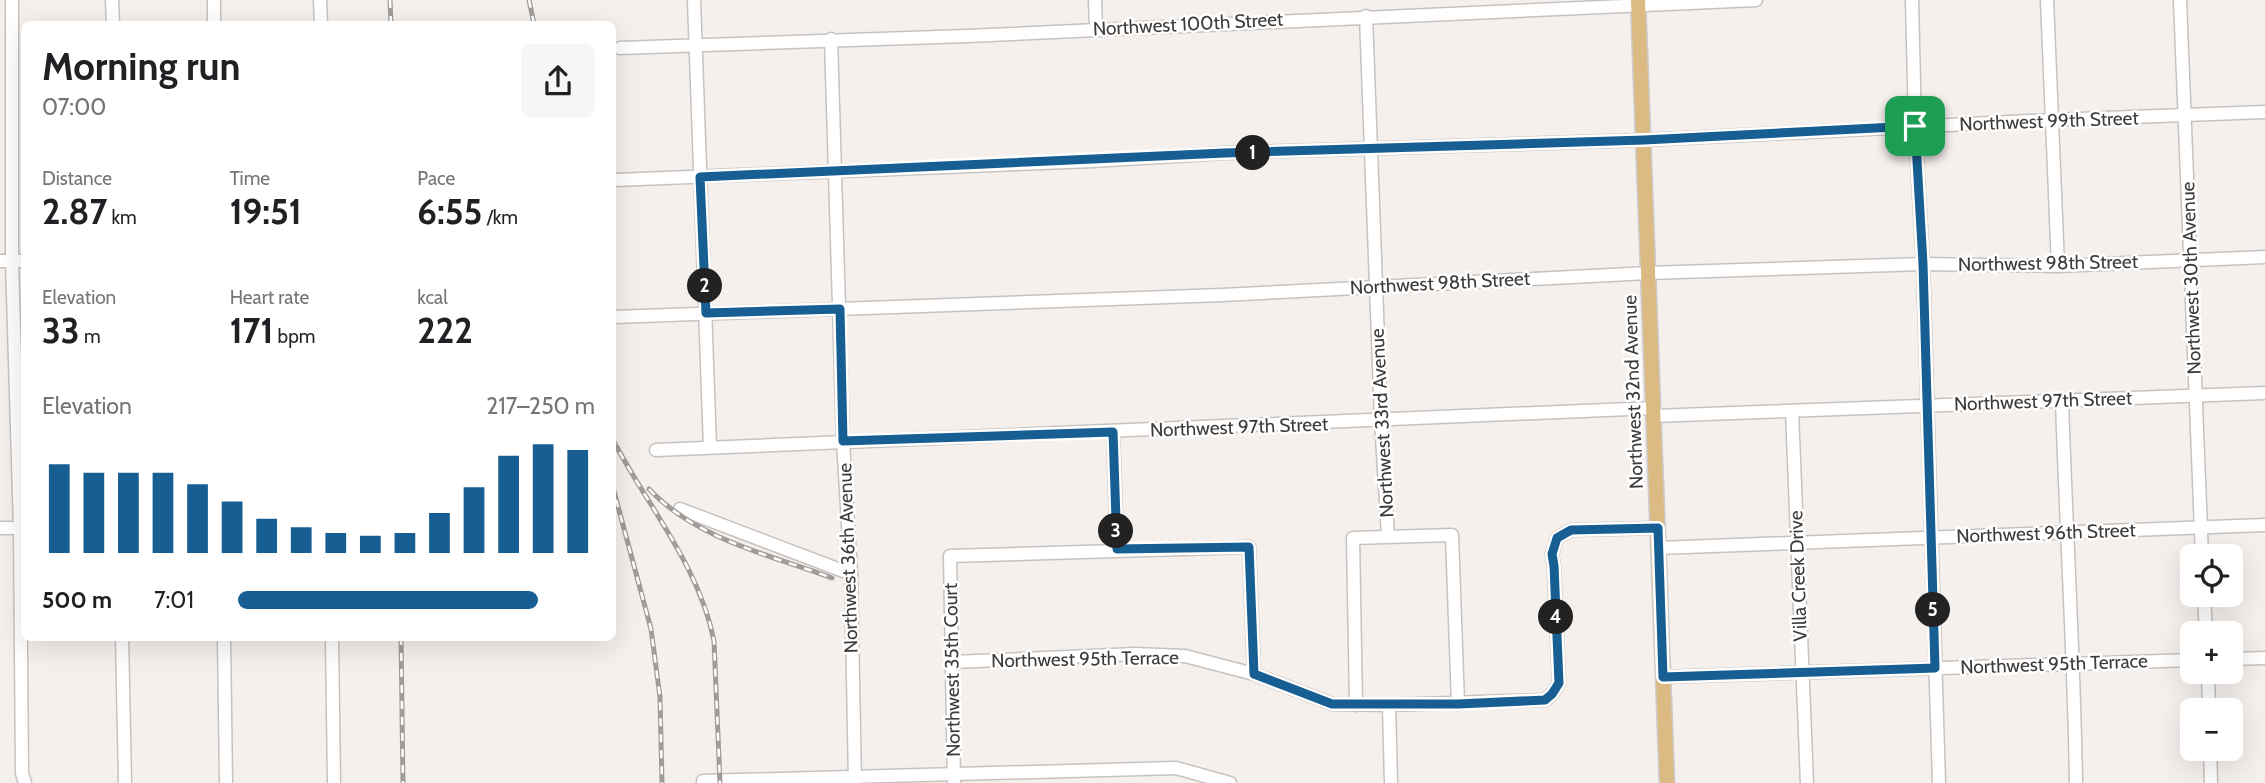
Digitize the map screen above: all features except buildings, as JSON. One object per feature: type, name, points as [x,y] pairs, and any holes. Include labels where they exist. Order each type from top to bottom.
[{"type":"main road","name":"Northwest 32nd Avenue","points":[[1639,3],[1667,783]]},
{"type":"street","points":[[12,0],[12,261],[21,501]]},
{"type":"street","points":[[112,0],[113,21]]},
{"type":"street","points":[[214,0],[214,21]]},
{"type":"street","points":[[320,0],[321,21]]},
{"type":"street","points":[[694,0],[709,447]]},
{"type":"street","points":[[1096,0],[1096,29]]},
{"type":"street","name":"Northwest 100th Street","points":[[620,48],[967,36],[1639,3],[1756,0]]},
{"type":"street","points":[[1912,0],[1939,783]]},
{"type":"street","points":[[2047,0],[2059,266]]},
{"type":"street","name":"Northwest 30th Avenue","points":[[2180,0],[2201,544]]},
{"type":"street","name":"Northwest 33rd Avenue","points":[[1366,16],[1388,536]]},
{"type":"street","name":"Northwest 36th Avenue","points":[[831,39],[843,441],[851,574],[855,781]]},
{"type":"street","name":"Northwest 99th Street","points":[[616,180],[1079,162],[1225,153],[1644,140],[2265,112]]},
{"type":"street","name":"Northwest 98th Street","points":[[616,317],[1222,295],[1648,273],[1923,264],[2059,266],[2265,257]]},
{"type":"street","name":"Northwest 97th Street","points":[[656,450],[1381,420],[1792,411],[2265,393]]},
{"type":"street","points":[[2062,401],[2077,783]]},
{"type":"street","name":"Villa Creek Drive","points":[[1792,411],[1807,783]]},
{"type":"street","points":[[1113,432],[1117,549],[1249,547],[1254,674]]},
{"type":"street","points":[[680,509],[851,574]]},
{"type":"street","name":"Northwest 96th Street","points":[[1658,548],[2265,525]]},
{"type":"street","points":[[0,528],[21,528]]},
{"type":"street","name":"Northwest 95th Terrace","points":[[953,662],[1135,654],[1185,656],[1254,674],[1332,704],[1458,704],[1545,700],[1559,683],[1552,554],[1557,538],[1571,530],[1658,528]]},
{"type":"street","points":[[1356,705],[1353,538],[1452,535],[1458,704]]},
{"type":"street","name":"Northwest 35th Court","points":[[953,778],[950,556],[1117,549]]},
{"type":"street","points":[[22,641],[22,773],[25,783]]},
{"type":"street","points":[[122,641],[125,783]]},
{"type":"street","points":[[224,641],[226,783]]},
{"type":"street","points":[[332,641],[334,783]]},
{"type":"street","points":[[2243,659],[2265,658]]},
{"type":"street","name":"Northwest 95th Terrace","points":[[1663,677],[2180,660]]},
{"type":"street","points":[[1389,705],[1391,783]]},
{"type":"street","points":[[2210,761],[2211,783]]},
{"type":"street","points":[[703,782],[855,781],[1177,768],[1230,783]]},
{"type":"railway","points":[[390,0],[391,21]]},
{"type":"railway","points":[[529,0],[533,21]]},
{"type":"railway","points":[[616,445],[684,561],[707,613],[714,641],[720,783]]},
{"type":"railway","points":[[649,489],[689,521],[711,533],[832,578]]},
{"type":"railway","points":[[616,499],[651,629],[660,697],[662,783]]},
{"type":"railway","points":[[401,641],[403,783]]},
{"type":"route","points":[[1915,126],[1923,264],[1935,668],[1663,677],[1658,528],[1571,530],[1557,538],[1552,554],[1559,683],[1545,700],[1458,704],[1332,704],[1254,674],[1249,547],[1117,549],[1113,432],[843,441],[840,309],[706,313],[700,177],[1225,153],[1644,140],[1915,126]]}]
